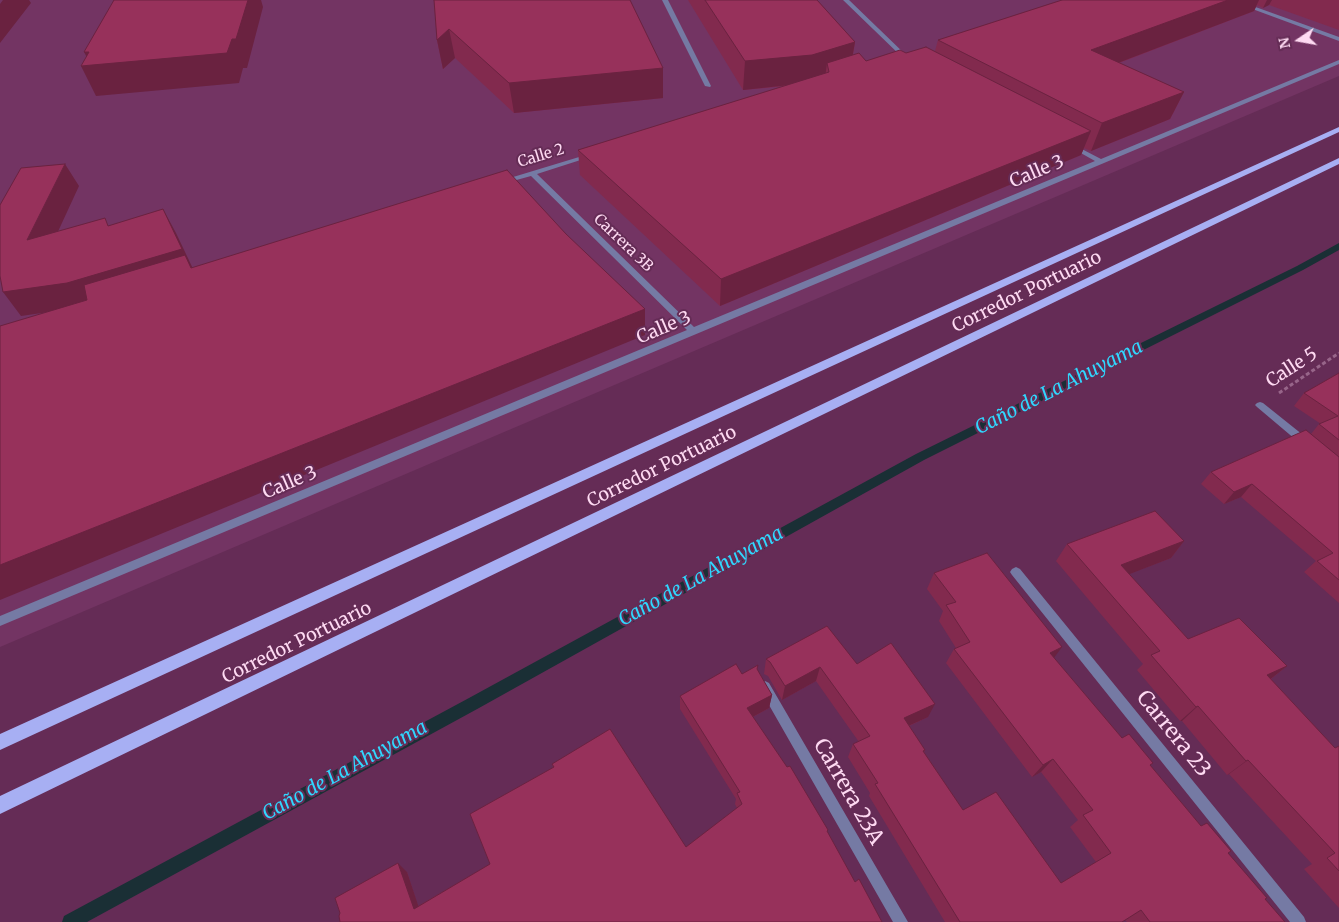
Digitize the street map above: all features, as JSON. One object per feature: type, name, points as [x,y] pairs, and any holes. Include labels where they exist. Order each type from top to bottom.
[{"type":"main road","name":"Corredor Portuario","points":[[0,742],[1339,129]]},
{"type":"main road","name":"Corredor Portuario","points":[[0,805],[1339,161]]},
{"type":"street","points":[[665,0],[708,86]]},
{"type":"street","points":[[846,0],[905,57]]},
{"type":"street","points":[[1231,0],[1339,39]]},
{"type":"street","points":[[896,60],[905,57],[914,58]]},
{"type":"street","name":"Calle 3","points":[[0,621],[695,333],[1339,62]]},
{"type":"street","points":[[1068,144],[1102,162]]},
{"type":"street","name":"Calle 2","points":[[494,185],[597,153]]},
{"type":"street","name":"Carrera 3B","points":[[532,173],[695,333]]},
{"type":"street","points":[[1260,405],[1310,446]]},
{"type":"street","name":"Carrera 23","points":[[1016,572],[1299,922]]},
{"type":"street","name":"Carrera 23A","points":[[762,682],[901,922]]},
{"type":"path","name":"Calle 5","points":[[1260,405],[1339,353]]},
{"type":"shaded area","points":[[0,0],[1339,0],[1339,76],[0,647]]},
{"type":"building","points":[[114,0],[248,0],[236,39],[232,39],[227,53],[81,66],[89,52],[84,52]]},
{"type":"building","points":[[434,0],[630,0],[663,68],[509,83],[449,29],[437,40]]},
{"type":"building","points":[[705,0],[817,0],[855,42],[812,55],[745,61]]},
{"type":"building","points":[[1062,0],[1228,0],[1091,50],[1184,92],[1102,123],[938,40]]},
{"type":"building","points":[[926,47],[1091,131],[721,279],[578,150],[829,72],[827,63],[859,53],[866,61],[900,50],[906,53]]},
{"type":"building","points":[[65,164],[27,240],[105,218],[108,226],[163,209],[182,249],[67,283],[3,292],[0,276],[0,205],[21,168]]},
{"type":"building","points":[[507,170],[566,234],[645,309],[0,565],[0,326],[87,300],[84,285],[185,255],[191,268]]},
{"type":"building","points":[[1339,373],[1339,440],[1319,424],[1338,416],[1304,393]]},
{"type":"building","points":[[1306,430],[1339,457],[1339,580],[1317,561],[1333,553],[1252,484],[1234,492],[1211,472]]},
{"type":"building","points":[[1155,511],[1184,541],[1121,565],[1188,639],[1239,618],[1287,666],[1267,675],[1335,748],[1339,746],[1339,871],[1327,858],[1335,853],[1248,760],[1246,761],[1198,706],[1196,707],[1151,655],[1160,651],[1067,544]]},
{"type":"building","points":[[987,553],[1062,647],[1050,653],[1122,738],[1129,734],[1153,763],[1150,765],[1201,826],[1207,823],[1231,851],[1228,853],[1285,922],[1150,922],[1141,910],[1122,922],[960,922],[875,784],[878,783],[853,744],[870,736],[820,667],[785,686],[770,662],[766,659],[827,626],[857,664],[891,643],[935,704],[904,718],[925,750],[923,751],[963,810],[996,792],[1061,883],[1111,853],[1083,815],[1093,810],[1053,759],[1043,765],[954,649],[970,642],[946,605],[956,602],[934,573]]},
{"type":"building","points":[[736,664],[742,674],[758,665],[757,669],[772,695],[747,708],[787,767],[790,766],[828,830],[855,882],[859,879],[882,922],[340,922],[340,913],[335,898],[398,863],[414,909],[490,864],[470,814],[554,767],[552,764],[610,729],[686,847],[742,804],[737,793],[740,792],[680,696]]},
{"type":"waterway","name":"Caño de La Ahuyama","points":[[70,922],[474,703],[920,457],[1300,268],[1339,246]]}]
